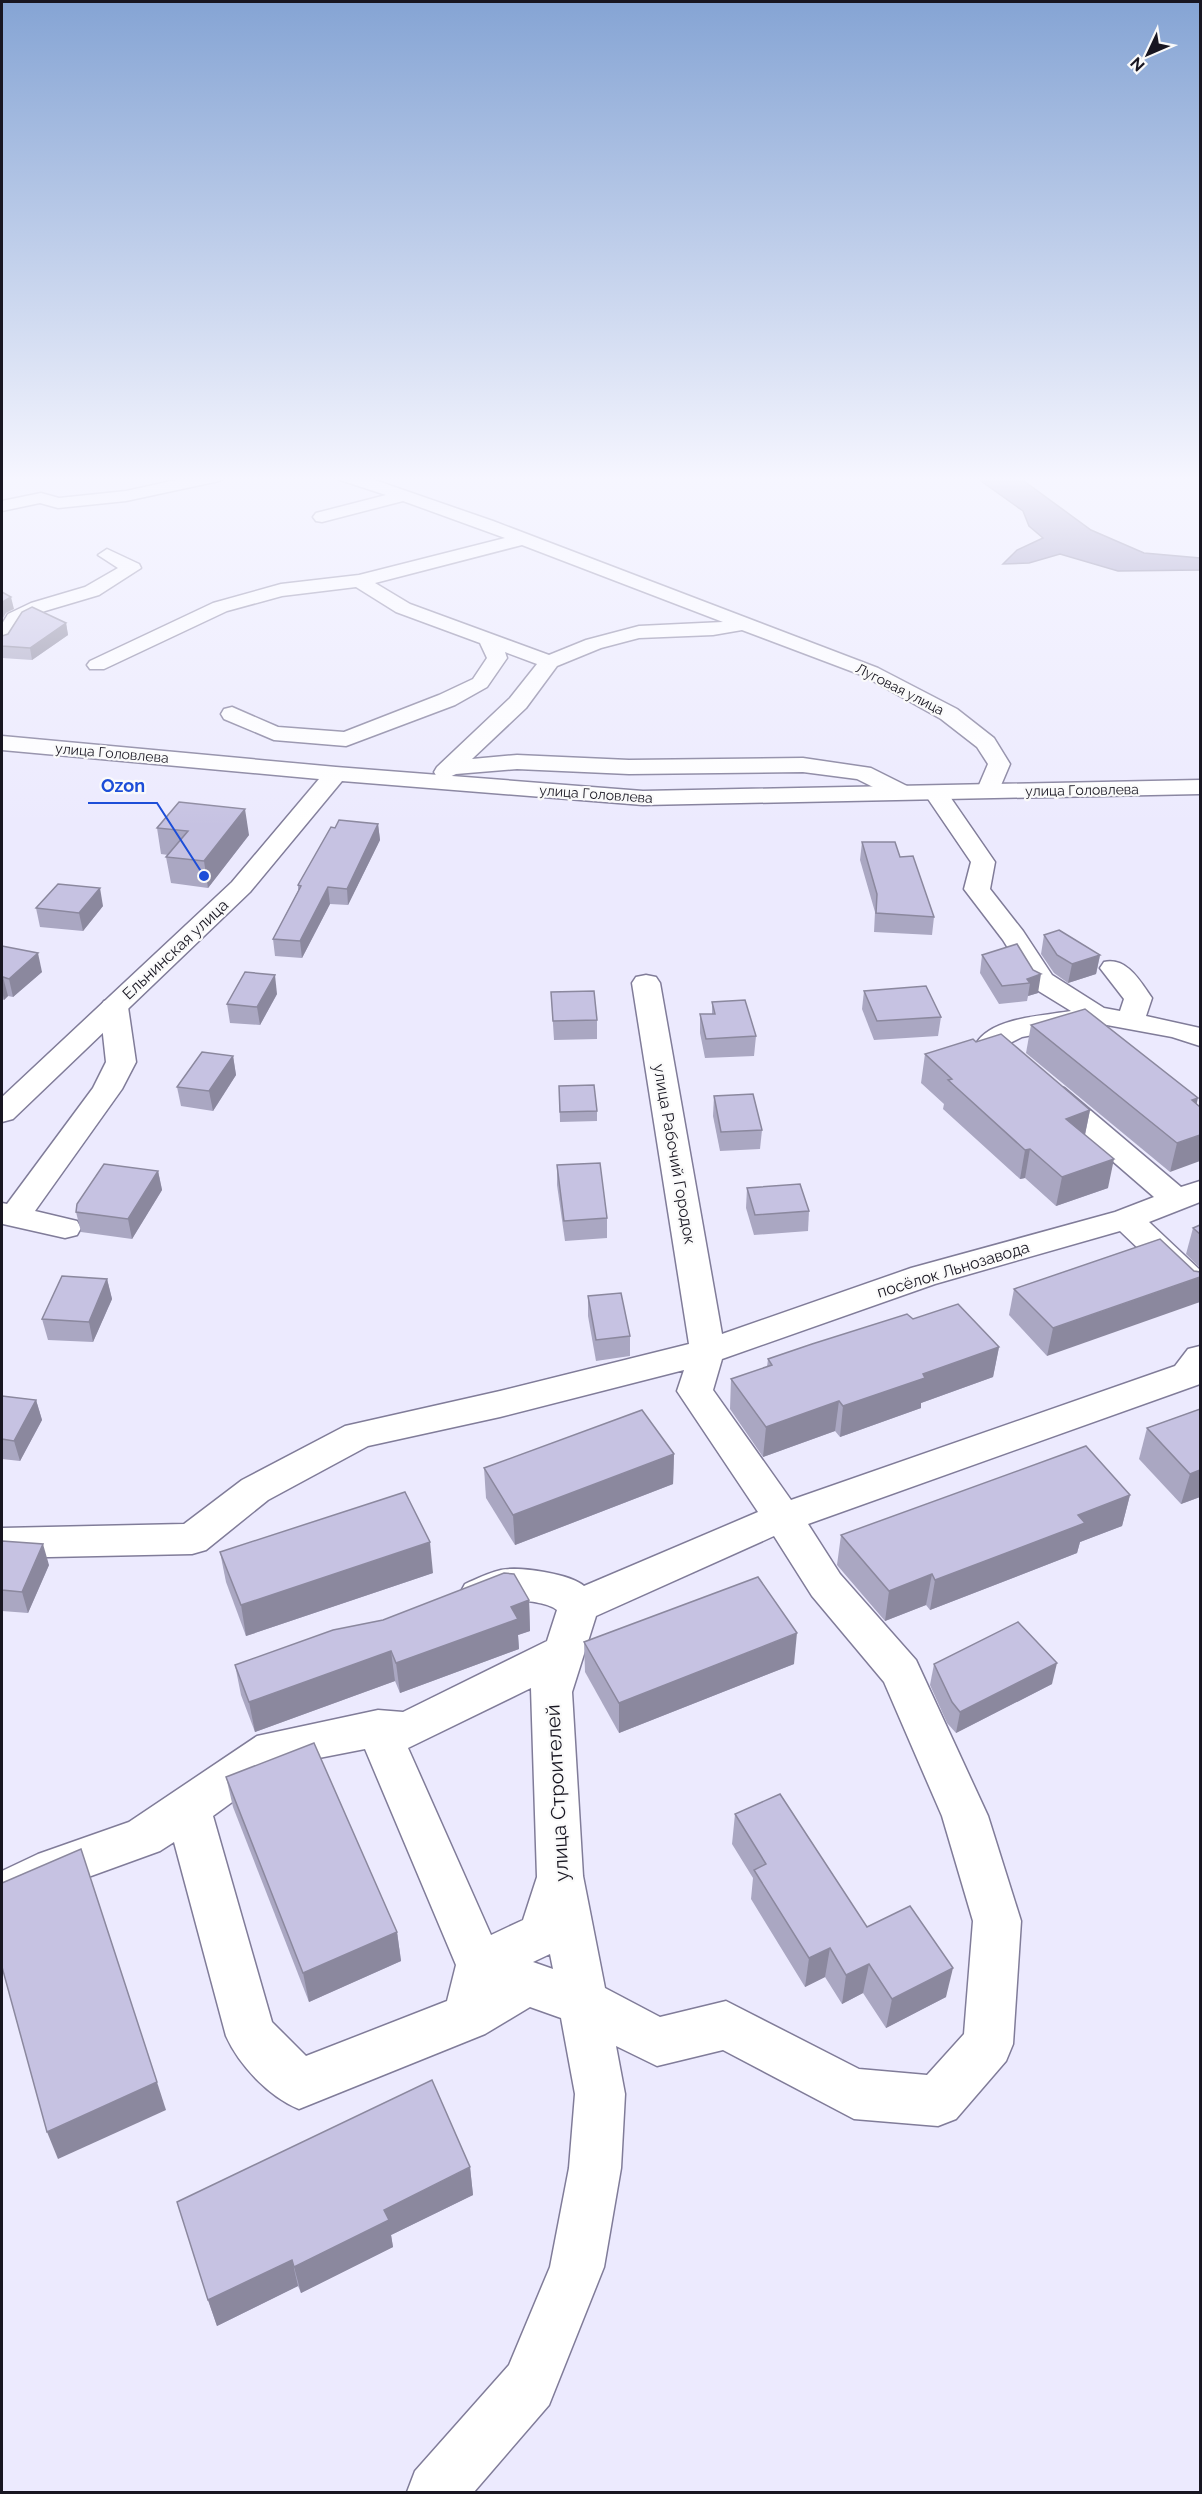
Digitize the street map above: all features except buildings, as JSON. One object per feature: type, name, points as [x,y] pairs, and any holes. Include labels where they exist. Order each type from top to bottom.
[{"type":"street","points":[[2,641],[15,618],[38,607],[87,592]]},
{"type":"street","points":[[97,665],[220,607],[273,592]]},
{"type":"street","points":[[378,592],[403,608],[550,662]]},
{"type":"street","name":"Луговая улица","points":[[662,592],[871,672],[950,714],[986,743],[999,764],[988,792]]},
{"type":"street","points":[[442,775],[518,703],[550,662],[587,645],[622,635],[670,629],[716,631],[745,623]]},
{"type":"street","points":[[232,714],[274,733],[346,739],[447,700],[480,683],[496,658],[489,640]]},
{"type":"street","points":[[336,774],[346,739]]},
{"type":"street","name":"улица Головлева","points":[[2,743],[336,774],[442,775],[643,798],[1197,788]]},
{"type":"street","points":[[442,775],[517,762],[629,766],[803,765],[863,772],[903,793]]},
{"type":"street","name":"Ельнинская улица","points":[[2,1113],[241,887],[336,774]]},
{"type":"street","points":[[936,792],[983,862],[976,889],[1014,938],[1042,981],[1096,1015]]},
{"type":"street","points":[[1114,968],[1138,998],[1130,1021]]},
{"type":"street","name":"улица Рабочий Городок","points":[[646,983],[706,1339]]},
{"type":"street","points":[[65,1228],[8,1215],[107,1089],[121,1062],[114,1006]]},
{"type":"street","points":[[1189,1195],[991,1042],[1014,1030],[1096,1015],[1179,1030],[1200,1038]]},
{"type":"street","name":"посёлок Льнозавода","points":[[2,1543],[192,1539],[255,1490],[358,1435],[500,1404],[706,1339],[1125,1220],[1189,1195]]},
{"type":"street","points":[[1125,1220],[1200,1288]]},
{"type":"street","points":[[188,1808],[251,2036],[299,2084],[468,2017],[526,1983],[583,2002],[657,2042],[726,2025],[854,2094],[938,2101],[987,2044],[997,1921],[965,1816],[901,1672],[826,1585],[766,1524],[695,1391],[706,1339]]},
{"type":"street","points":[[450,1606],[503,1585],[562,1590],[579,1606],[766,1524],[1196,1369]]},
{"type":"street","name":"улица Строителей","points":[[436,2493],[529,2385],[577,2267],[595,2168],[600,2094],[560,1876],[551,1692],[579,1606]]},
{"type":"street","points":[[2,1894],[54,1869],[144,1837],[272,1749],[378,1728],[407,1730],[564,1652]]},
{"type":"street","points":[[378,1728],[480,1965],[468,2017]]},
{"type":"street","points":[[480,1965],[542,1934],[560,1876]]},
{"type":"place","name":"Ozon","points":[[204,876]]}]
